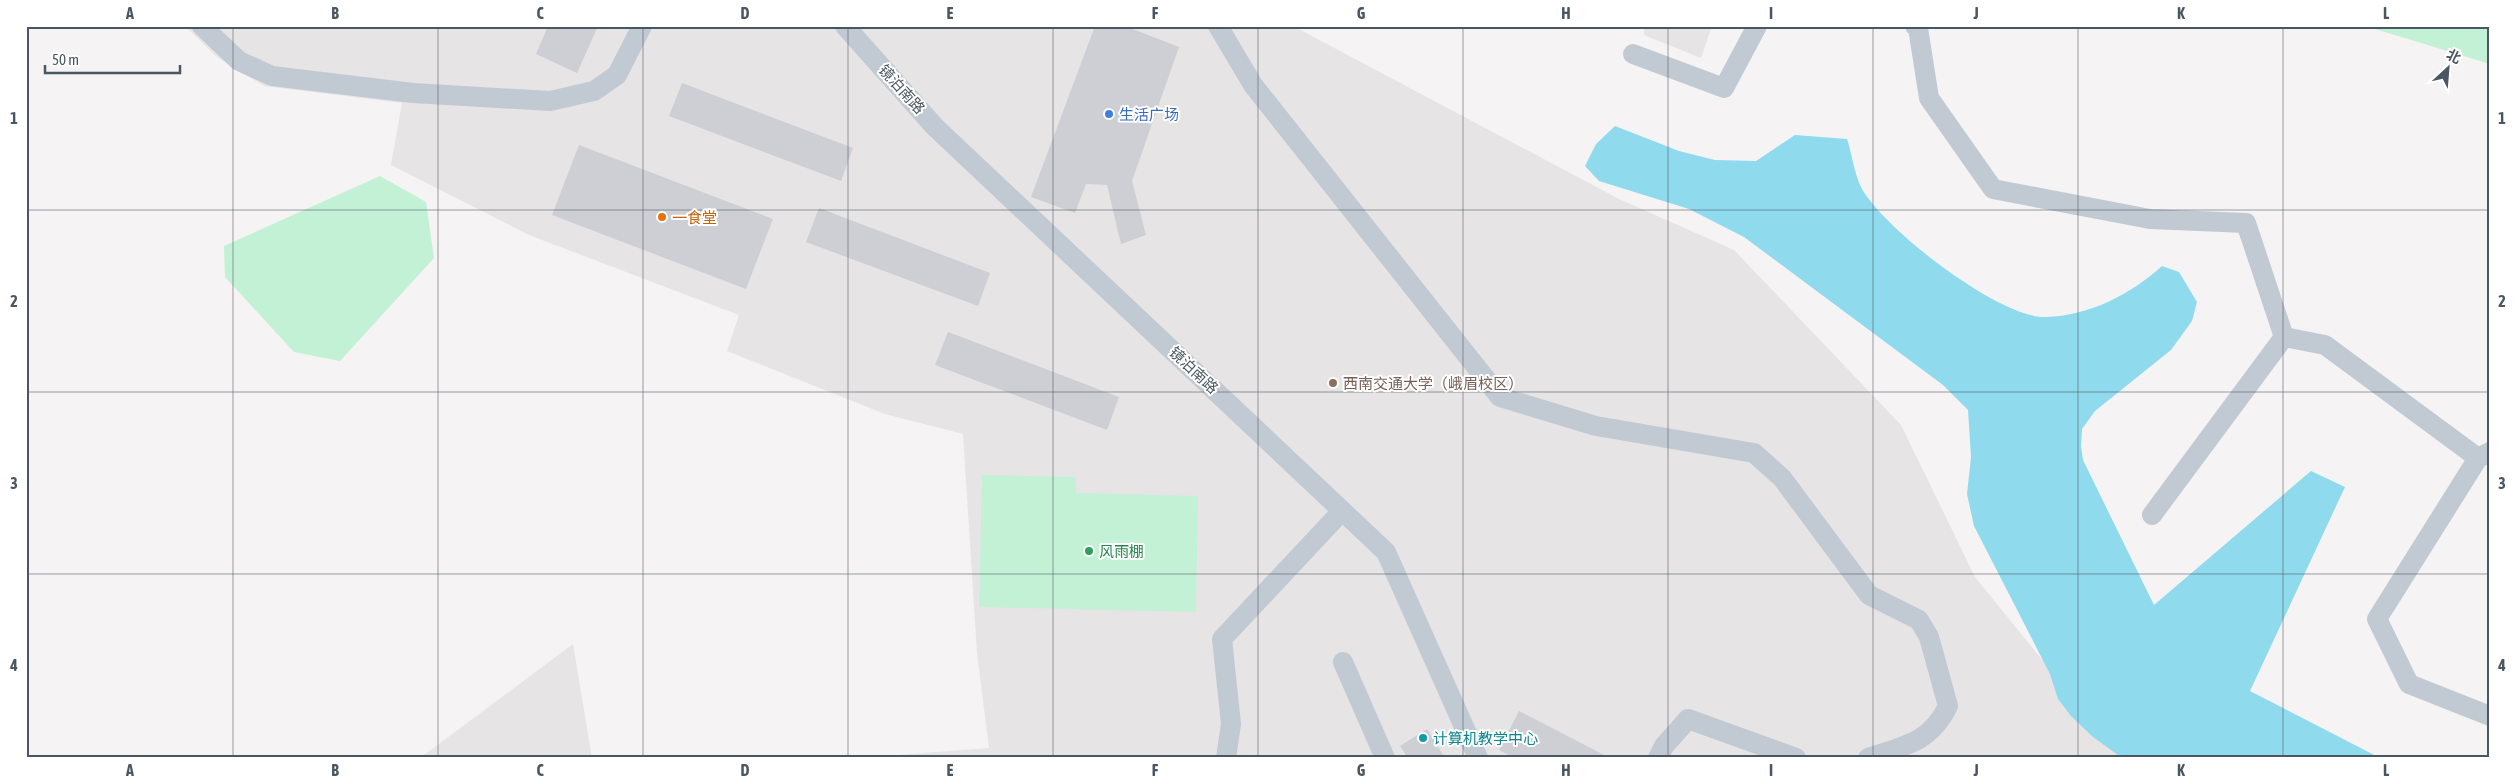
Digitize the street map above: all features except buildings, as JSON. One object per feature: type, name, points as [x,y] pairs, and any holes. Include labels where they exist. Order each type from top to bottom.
[{"type":"street","points":[[202,26],[240,60],[272,76],[413,92],[550,101],[594,91],[617,75],[642,26]]},
{"type":"street","name":"镜泊南路","points":[[845,26],[935,127],[1386,552],[1478,758]]},
{"type":"street","points":[[1218,26],[1253,85],[1500,397],[1596,426],[1754,453],[1782,478],[1869,595],[1919,620],[1930,637],[1948,706],[1941,721],[1918,742],[1868,758]]},
{"type":"street","points":[[1633,54],[1724,88],[1757,26]]},
{"type":"street","points":[[1915,26],[1918,28],[1928,98],[1993,189],[2150,219],[2246,223],[2284,337]]},
{"type":"street","points":[[2284,337],[2325,345],[2484,455],[2377,619],[2409,684],[2490,716]]},
{"type":"street","points":[[2152,515],[2284,337]]},
{"type":"street","points":[[1226,758],[1231,724],[1222,639],[1342,510]]},
{"type":"street","points":[[1343,662],[1385,758]]},
{"type":"street","points":[[1658,758],[1664,746],[1688,718],[1796,758]]},
{"type":"shaded area","name":"西南交通大学（峨眉校区）","points":[[185,26],[1293,26],[1619,199],[1734,250],[1901,425],[1975,577],[2122,758],[860,758],[989,748],[977,653],[963,434],[885,414],[727,351],[739,315],[529,235],[391,165],[402,103],[264,86],[217,57]]},
{"type":"shaded area","points":[[1644,26],[1712,26],[1701,58],[1644,35]]},
{"type":"shaded area","points":[[573,644],[592,758],[420,758]]},
{"type":"green space","points":[[2365,26],[2490,26],[2490,64]]},
{"type":"green space","points":[[380,176],[426,202],[434,258],[340,361],[294,352],[225,277],[224,246]]},
{"type":"green space","name":"风雨棚","points":[[982,475],[1076,477],[1076,493],[1198,496],[1196,612],[979,607]]},
{"type":"water","points":[[1615,126],[1679,151],[1715,160],[1756,161],[1795,135],[1847,139],[1861,187],[1892,225],[1944,268],[1973,288],[2026,314],[2046,317],[2078,313],[2108,302],[2123,294],[2137,286],[2162,266],[2179,272],[2197,302],[2192,321],[2171,350],[2095,411],[2082,429],[2081,446],[2083,460],[2154,605],[2311,471],[2345,487],[2250,691],[2380,758],[2122,758],[2093,737],[2071,716],[2058,699],[2050,674],[1974,526],[1967,494],[1971,457],[1968,410],[1943,385],[1744,237],[1689,209],[1599,181],[1585,166],[1596,144]]},
{"type":"place","name":"生活广场","points":[[1109,114]]},
{"type":"place","name":"一食堂","points":[[662,217]]},
{"type":"place","name":"西南交通大学（峨眉校区）","points":[[1333,383]]},
{"type":"place","name":"风雨棚","points":[[1089,551]]},
{"type":"place","name":"计算机教学中心","points":[[1423,738]]}]
